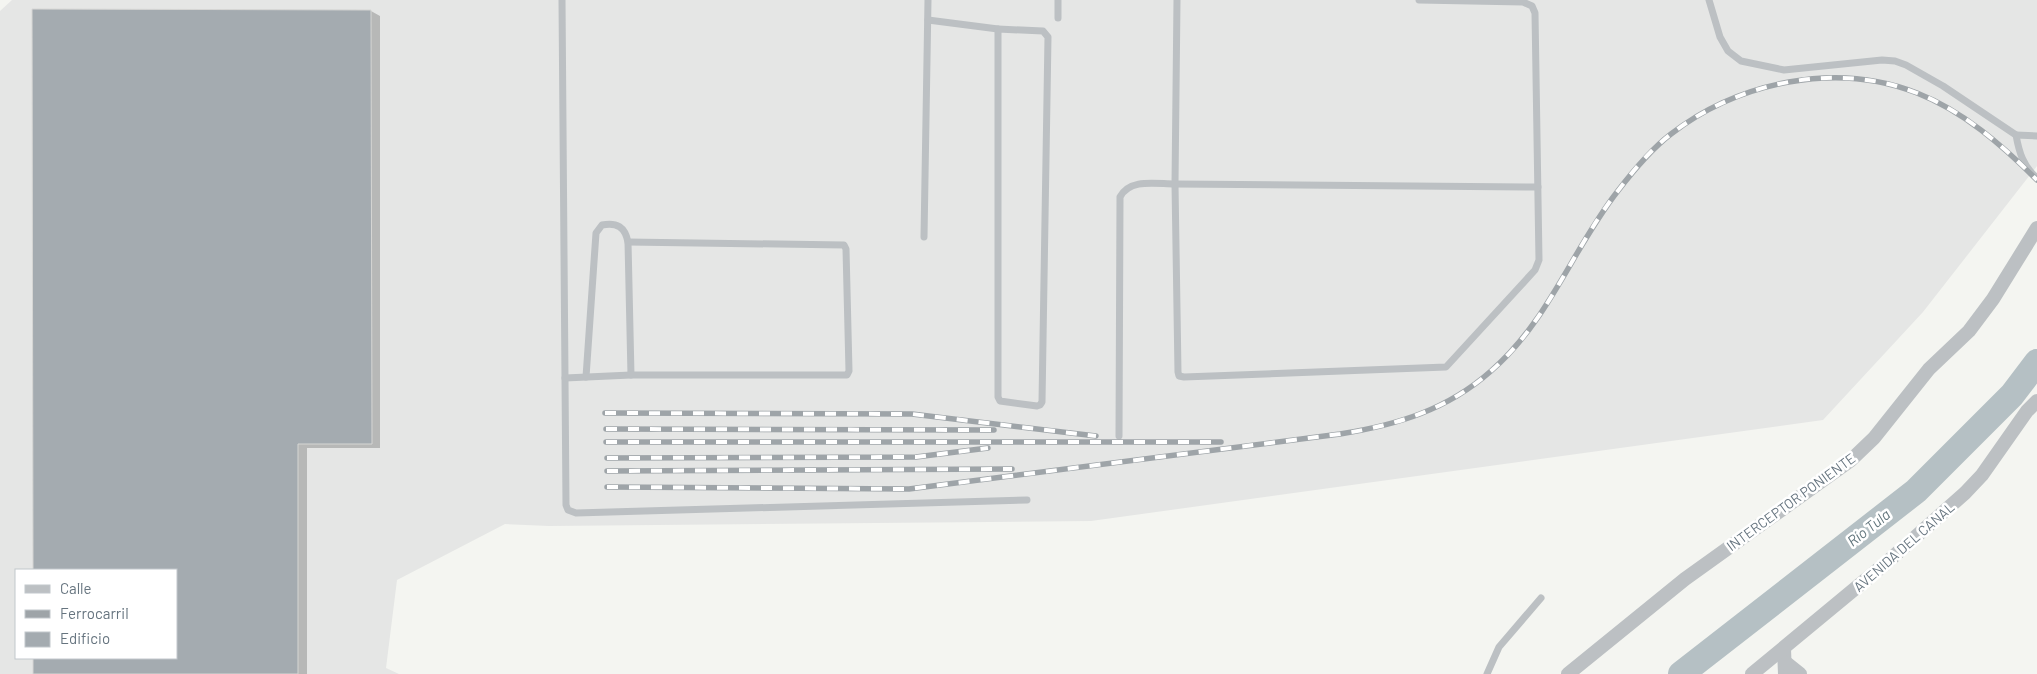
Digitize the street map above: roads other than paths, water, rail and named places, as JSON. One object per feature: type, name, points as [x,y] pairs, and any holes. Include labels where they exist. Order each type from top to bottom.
[{"type":"street","name":"INTERCEPTOR PONIENTE","points":[[1568,674],[1685,579],[1851,460],[1874,438],[1929,369],[1968,331],[1993,299],[2037,228]]},
{"type":"street","name":"AVENIDA DEL CANAL","points":[[1752,674],[1785,662],[1965,493],[1982,475],[2027,411],[2037,401]]},
{"type":"street","points":[[1785,662],[1800,674]]},
{"type":"lane","points":[[562,0],[566,505],[568,510],[576,513],[1027,500]]},
{"type":"lane","points":[[924,237],[928,0]]},
{"type":"lane","points":[[1058,0],[1058,18]]},
{"type":"lane","points":[[1177,0],[1175,184],[1178,372],[1179,376],[1184,378],[1446,367],[1538,265],[1535,13],[1532,6],[1523,2],[1419,0]]},
{"type":"lane","points":[[1709,0],[1720,37],[1728,51],[1741,61],[1784,70],[1882,60],[1895,61],[1906,64],[1943,86],[2016,134],[2037,136]]},
{"type":"lane","points":[[928,20],[998,29],[1043,31],[1048,37],[1042,402],[1040,406],[1000,402],[998,397],[998,29]]},
{"type":"lane","points":[[2016,134],[2023,161],[2037,178]]},
{"type":"lane","points":[[1119,436],[1120,198],[1124,189],[1133,184],[1538,187]]},
{"type":"lane","points":[[586,377],[596,233],[602,225],[619,225],[624,229],[628,242],[631,375]]},
{"type":"lane","points":[[565,378],[631,375],[846,374],[849,371],[849,310],[846,249],[844,245],[628,242]]},
{"type":"lane","points":[[1487,674],[1499,647],[1541,598]]},
{"type":"waterway","name":"Río Tula","points":[[1681,674],[1916,491],[2012,395],[2037,362]]},
{"type":"railway","points":[[607,487],[909,489],[1340,434],[1381,426],[1420,414],[1439,406],[1474,385],[1511,352],[1544,308],[1601,214],[1629,176],[1663,140],[1697,116],[1726,101],[1757,90],[1789,82],[1821,78],[1854,79],[1886,83],[1917,93],[1934,100],[1966,119],[2010,154],[2037,180]]},
{"type":"railway","points":[[605,413],[912,414],[1096,436]]},
{"type":"railway","points":[[606,429],[994,430]]},
{"type":"railway","points":[[606,442],[1221,442]]},
{"type":"railway","points":[[607,458],[916,457],[988,448]]},
{"type":"railway","points":[[607,471],[1012,469]]}]
